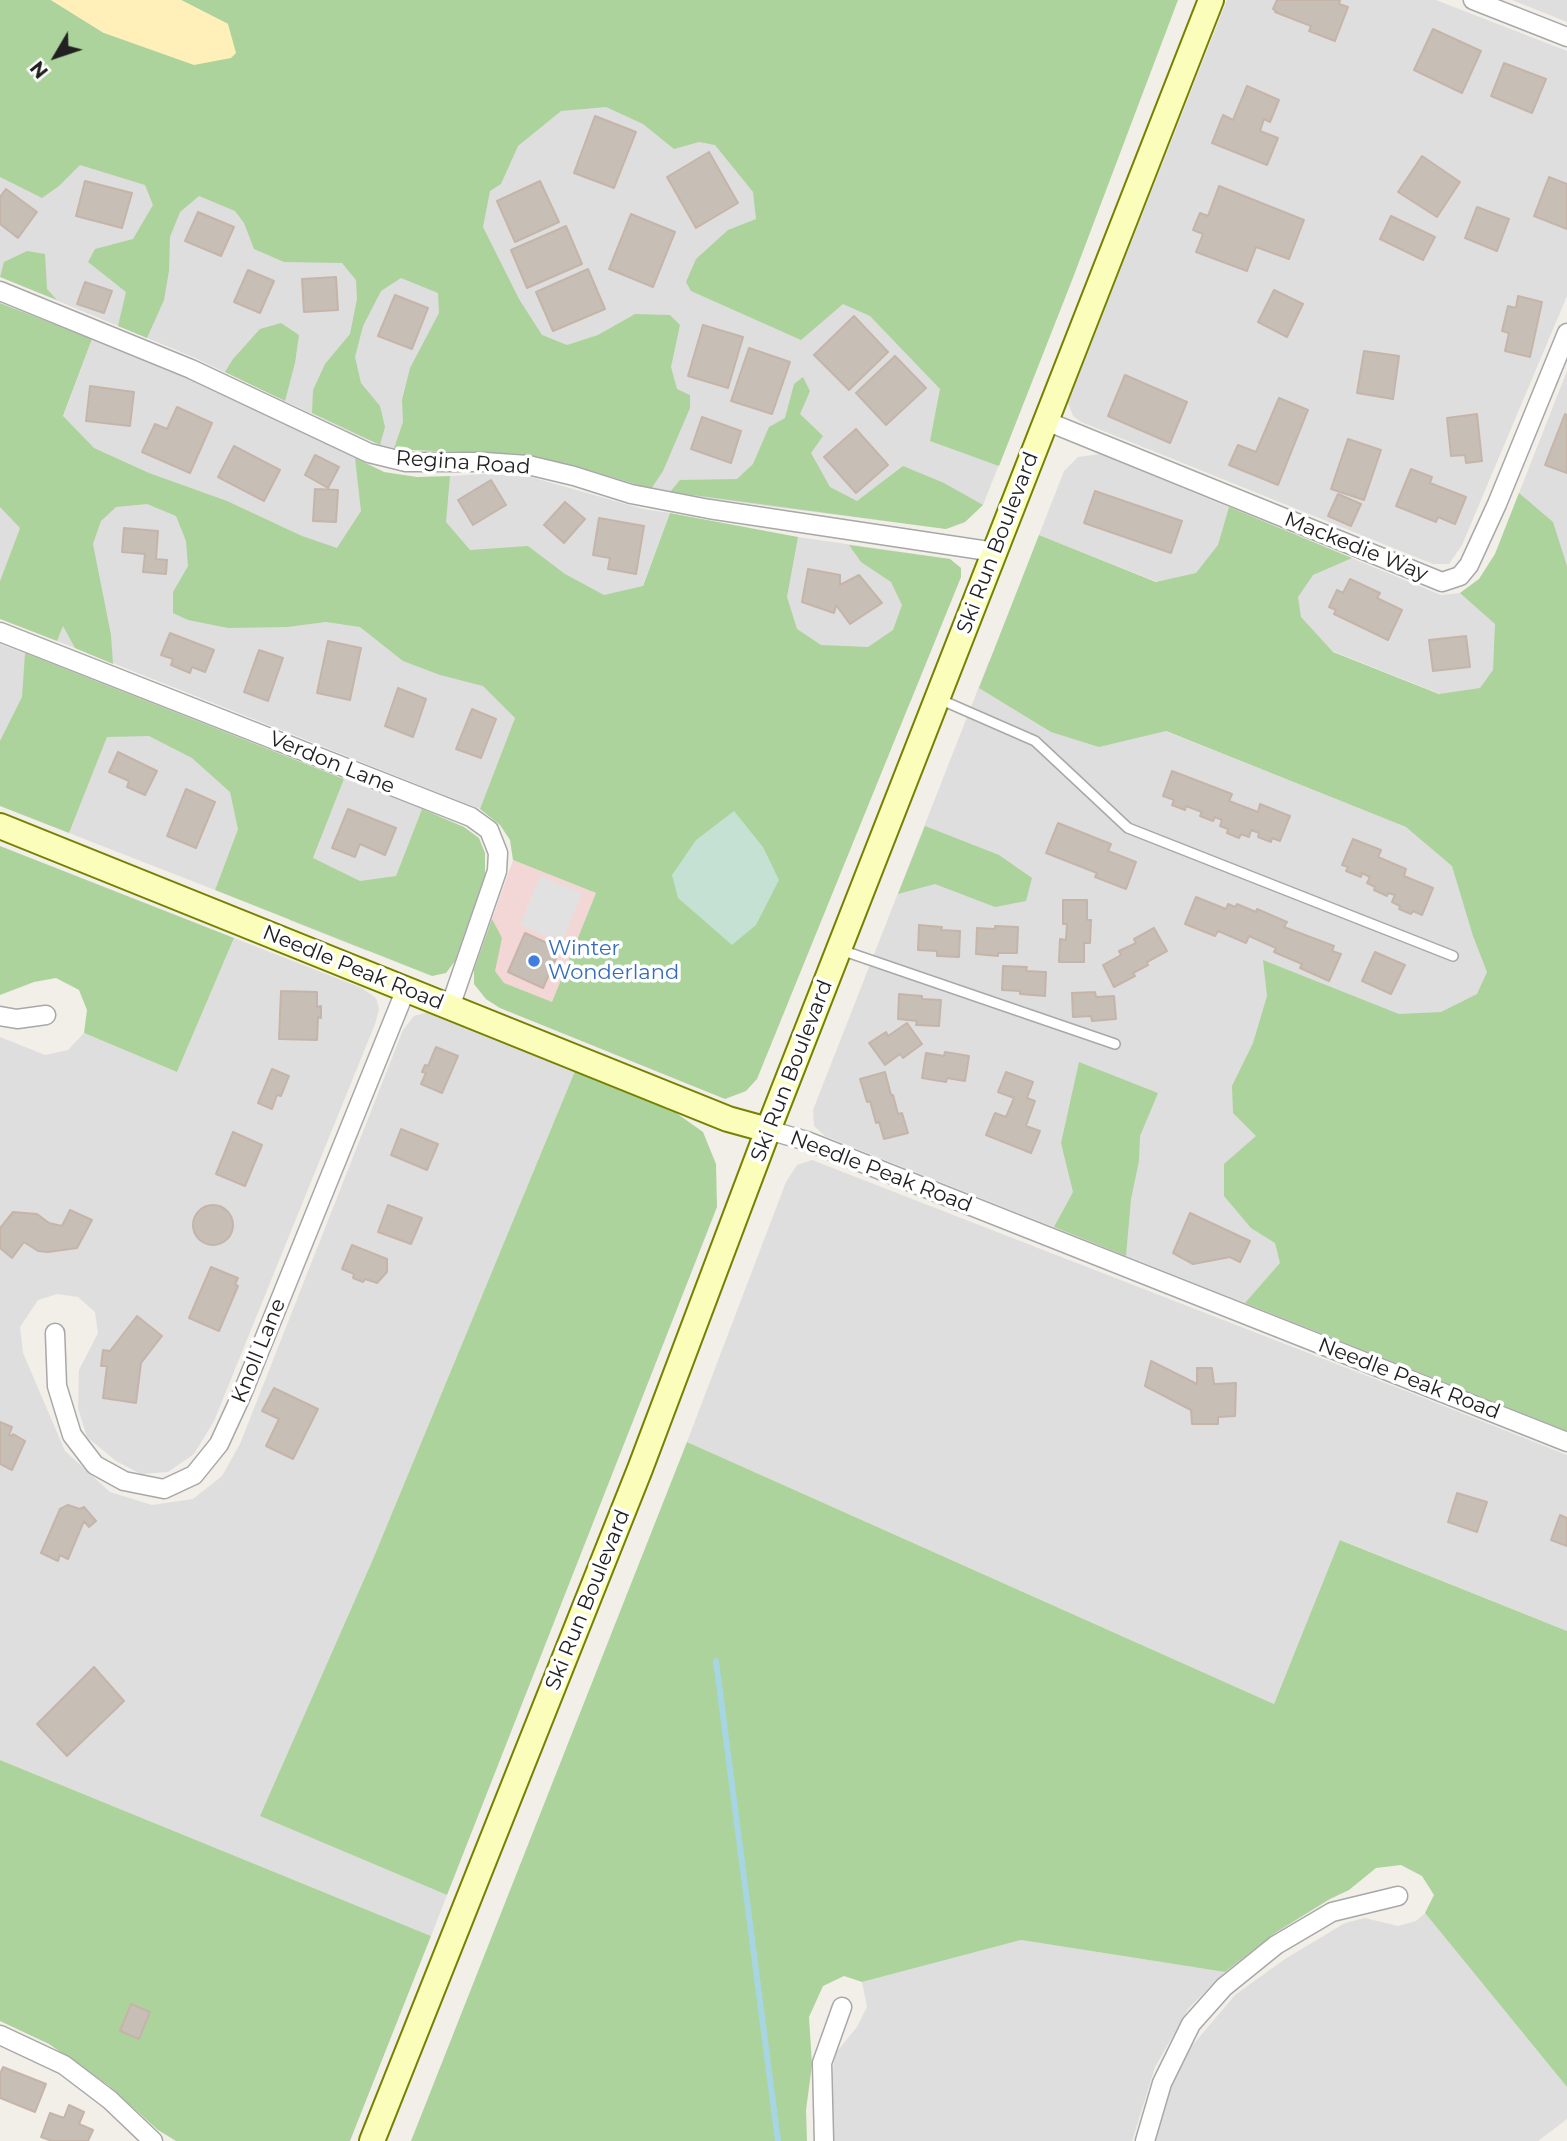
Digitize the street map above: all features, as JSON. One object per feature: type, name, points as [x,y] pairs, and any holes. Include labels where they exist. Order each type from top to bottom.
[{"type":"street","name":"Ski Run Boulevard","points":[[372,2141],[640,1469],[768,1130],[1211,0]]},
{"type":"street","points":[[1473,0],[1567,37]]},
{"type":"street","name":"Regina Road","points":[[0,290],[191,369],[369,453],[406,462],[528,465],[670,502],[995,552]]},
{"type":"street","name":"Mackedie Way","points":[[1046,421],[1443,582],[1460,576],[1469,565],[1567,333]]},
{"type":"street","name":"Verdon Lane","points":[[0,632],[471,817],[489,830],[498,853],[497,871],[450,1007]]},
{"type":"street","name":"Needle Peak Road","points":[[0,826],[728,1119],[807,1141],[1567,1442]]},
{"type":"street","name":"Knoll Lane","points":[[55,1333],[57,1386],[72,1435],[95,1465],[124,1481],[164,1489],[194,1475],[219,1444],[242,1394],[406,989]]},
{"type":"street","points":[[0,1016],[17,1019],[46,1014]]},
{"type":"street","points":[[1145,2141],[1162,2083],[1191,2024],[1224,1987],[1276,1945],[1332,1912],[1398,1896]]},
{"type":"street","points":[[824,2141],[822,2063],[842,2007]]},
{"type":"street","points":[[0,2035],[64,2065],[110,2100],[153,2141]]},
{"type":"lane","points":[[937,698],[1035,741],[1128,828],[1453,956]]},
{"type":"lane","points":[[839,950],[1115,1044]]},
{"type":"shaded area","points":[[1227,0],[1436,0],[1567,51],[1567,296],[1462,545],[1449,564],[1433,564],[1081,422],[1073,416],[1068,403]]},
{"type":"shaded area","points":[[1512,0],[1567,0],[1567,22]]},
{"type":"shaded area","points":[[452,33],[1074,275],[983,505],[965,522],[946,529],[689,496],[637,486],[450,298],[394,448],[354,434],[193,357],[0,277],[0,129]]},
{"type":"shaded area","points":[[92,339],[188,379],[384,472],[397,612],[450,476],[485,474],[531,477],[643,509],[670,513],[602,694],[535,667],[480,809],[57,641],[109,499],[42,471],[0,581],[0,454],[43,471]]},
{"type":"shaded area","points":[[1567,371],[1567,744],[1039,535],[1064,471],[1078,457],[1100,454],[1441,595],[1460,593],[1479,579],[1495,554]]},
{"type":"shaded area","points":[[798,537],[950,559],[961,568],[961,577],[910,703],[757,641]]},
{"type":"shaded area","points":[[0,644],[46,662],[0,784]]},
{"type":"shaded area","points":[[989,661],[1567,891],[1567,1431],[825,1136],[814,1126],[813,1110]]},
{"type":"shaded area","points":[[124,692],[268,749],[215,890],[69,833]]},
{"type":"shaded area","points":[[344,779],[422,809],[367,951],[289,920]]},
{"type":"shaded area","points":[[513,860],[596,893],[543,1025],[500,1008],[486,999],[474,984],[474,970]]},
{"type":"shaded area","points":[[540,876],[582,893],[562,943],[520,925]]},
{"type":"shaded area","points":[[234,938],[362,988],[376,998],[379,1009],[214,1421],[194,1454],[168,1472],[141,1474],[116,1461],[87,1437],[78,1408],[79,1370],[98,1333],[95,1312],[78,1297],[57,1294],[38,1300],[20,1327],[23,1353],[65,1451],[110,1492],[152,1505],[193,1499],[222,1476],[240,1444],[403,1030],[414,1016],[429,1012],[575,1071],[373,1559],[261,1816],[447,1895],[431,1936],[0,1760],[0,1037],[45,1055],[68,1050],[84,1033],[177,1072]]},
{"type":"shaded area","points":[[812,1160],[1567,1455],[1567,1631],[1341,1540],[1274,1704],[687,1442],[786,1182],[797,1165]]},
{"type":"shaded area","points":[[1425,1913],[1567,2087],[1567,2119],[1538,2141],[1152,2141],[1165,2099],[1191,2047],[1235,1995],[1285,1959],[1345,1923],[1365,1918],[1398,1926],[1416,1921]]},
{"type":"shaded area","points":[[1021,1940],[1225,1972],[1188,2009],[1155,2067],[1132,2141],[833,2141],[831,2083],[835,2054],[857,2027],[867,2007],[862,1982]]},
{"type":"green space","points":[[0,0],[51,0],[104,33],[228,24],[181,0],[1178,0],[999,466],[930,441],[940,389],[870,316],[843,304],[801,340],[691,291],[686,282],[696,259],[728,230],[756,219],[753,192],[715,145],[699,142],[674,149],[643,124],[606,107],[561,111],[518,146],[501,184],[490,191],[483,227],[519,299],[542,335],[567,345],[598,335],[635,314],[670,315],[680,325],[671,367],[677,389],[690,395],[690,408],[663,471],[651,489],[576,466],[519,454],[394,448],[403,422],[402,400],[410,368],[439,313],[438,293],[401,278],[381,291],[363,326],[355,357],[361,383],[380,406],[385,427],[380,445],[312,413],[313,390],[325,364],[350,334],[357,299],[356,280],[342,263],[284,262],[254,249],[244,223],[235,211],[199,196],[180,212],[170,237],[169,271],[164,300],[147,338],[118,326],[126,292],[88,262],[95,249],[133,239],[153,205],[145,185],[80,165],[42,198],[0,177]]},
{"type":"green space","points":[[27,251],[45,254],[47,289],[57,300],[0,277],[4,262]]},
{"type":"green space","points":[[0,303],[92,339],[63,416],[94,448],[149,473],[227,501],[302,536],[337,548],[361,511],[355,458],[384,472],[417,477],[450,476],[446,522],[470,550],[528,546],[565,574],[604,595],[643,586],[670,513],[798,537],[787,597],[797,629],[821,645],[868,647],[893,630],[902,605],[891,582],[861,562],[849,545],[950,559],[961,568],[961,577],[757,1079],[746,1091],[725,1099],[500,1008],[486,999],[474,984],[474,970],[492,919],[502,938],[495,971],[504,983],[552,1002],[596,893],[513,860],[510,840],[500,825],[480,809],[515,718],[483,686],[440,675],[403,661],[360,627],[326,622],[287,627],[228,628],[188,620],[173,613],[173,592],[188,566],[186,541],[176,516],[147,504],[116,507],[101,521],[93,544],[111,635],[113,664],[75,648],[63,626],[57,641],[0,619],[0,581],[20,528],[0,507]]},
{"type":"green space","points":[[281,323],[299,335],[285,401],[225,372],[260,329]]},
{"type":"green space","points":[[803,377],[810,391],[800,414],[823,436],[811,453],[830,487],[857,501],[903,466],[944,483],[983,505],[965,522],[946,529],[670,492],[680,480],[737,479],[753,464],[769,427],[785,418],[794,384]]},
{"type":"green space","points":[[1519,493],[1553,522],[1567,566],[1567,1431],[1245,1303],[1280,1263],[1275,1243],[1251,1228],[1224,1196],[1224,1164],[1256,1136],[1233,1113],[1232,1086],[1253,1043],[1267,996],[1263,960],[1399,1014],[1441,1012],[1477,994],[1487,972],[1452,866],[1406,827],[1166,731],[1099,747],[1051,732],[979,688],[1039,535],[1156,582],[1196,573],[1218,545],[1229,507],[1352,558],[1313,575],[1298,597],[1301,617],[1333,652],[1439,694],[1480,688],[1493,670],[1495,624],[1460,593],[1479,579],[1495,554]]},
{"type":"green space","points":[[25,653],[344,779],[313,858],[360,881],[396,876],[422,809],[464,827],[479,838],[485,853],[485,875],[455,961],[446,973],[432,976],[215,890],[238,829],[230,792],[192,758],[149,736],[107,737],[69,833],[0,806],[0,741],[22,697]]},
{"type":"green space","points":[[734,811],[763,847],[779,880],[756,925],[732,945],[678,898],[672,875],[696,840]]},
{"type":"green space","points":[[925,826],[999,855],[1032,878],[1026,901],[995,907],[935,884],[898,894]]},
{"type":"green space","points":[[0,846],[234,938],[177,1072],[84,1033],[87,1010],[79,990],[56,978],[34,982],[0,995]]},
{"type":"green space","points":[[1079,1062],[1158,1093],[1140,1136],[1126,1256],[1054,1227],[1073,1192],[1061,1143]]},
{"type":"green space","points":[[575,1071],[672,1110],[703,1132],[716,1164],[717,1207],[447,1895],[260,1816],[373,1559]]},
{"type":"green space","points":[[687,1442],[1274,1704],[1340,1540],[1567,1631],[1567,2087],[1425,1913],[1434,1895],[1422,1876],[1401,1865],[1376,1868],[1349,1890],[1275,1933],[1225,1972],[1021,1940],[862,1982],[844,1976],[823,1986],[809,2017],[812,2065],[806,2110],[807,2141],[411,2141]]},
{"type":"green space","points":[[0,1760],[431,1936],[350,2141],[176,2141],[158,2130],[108,2085],[49,2044],[0,2021]]},
{"type":"sand","points":[[51,0],[181,0],[228,24],[236,53],[231,58],[194,65],[104,33]]},
{"type":"building","points":[[1277,0],[1340,0],[1339,4],[1348,7],[1335,41],[1309,31],[1311,26],[1275,12],[1273,9]]},
{"type":"building","points":[[1433,29],[1481,51],[1462,93],[1414,70]]},
{"type":"building","points":[[1504,63],[1546,79],[1532,113],[1491,96]]},
{"type":"building","points":[[1247,86],[1279,100],[1270,122],[1264,119],[1260,131],[1278,138],[1267,165],[1212,143],[1223,115],[1233,120]]},
{"type":"building","points":[[595,116],[636,132],[614,188],[574,173]]},
{"type":"building","points":[[709,152],[738,203],[696,228],[667,177]]},
{"type":"building","points":[[1422,156],[1460,182],[1437,217],[1398,192]]},
{"type":"building","points":[[1549,177],[1567,184],[1567,229],[1534,216]]},
{"type":"building","points":[[85,181],[132,193],[122,228],[76,216]]},
{"type":"building","points":[[540,181],[559,222],[515,242],[497,201]]},
{"type":"building","points":[[1219,186],[1304,220],[1289,259],[1256,247],[1247,271],[1196,252],[1203,234],[1193,230],[1200,213],[1208,216]]},
{"type":"building","points":[[6,189],[37,212],[18,238],[0,224],[0,197]]},
{"type":"building","points":[[1477,207],[1509,219],[1497,251],[1465,238]]},
{"type":"building","points":[[198,212],[234,227],[221,256],[185,241]]},
{"type":"building","points":[[631,214],[675,232],[653,287],[609,269]]},
{"type":"building","points":[[1391,216],[1435,237],[1423,260],[1380,239]]},
{"type":"building","points":[[566,226],[582,264],[527,288],[511,250]]},
{"type":"building","points":[[588,269],[605,309],[553,331],[536,292]]},
{"type":"building","points":[[248,270],[274,281],[260,313],[234,302]]},
{"type":"building","points":[[336,277],[338,310],[304,312],[302,279]]},
{"type":"building","points":[[85,282],[112,291],[104,313],[77,304]]},
{"type":"building","points":[[1274,290],[1303,304],[1287,337],[1258,322]]},
{"type":"building","points":[[395,295],[428,308],[412,349],[378,336]]},
{"type":"building","points":[[1518,296],[1542,302],[1530,357],[1505,351],[1509,333],[1502,331],[1508,306],[1516,308]]},
{"type":"building","points":[[854,316],[888,352],[849,390],[814,355]]},
{"type":"building","points":[[703,325],[743,337],[728,388],[688,376]]},
{"type":"building","points":[[749,348],[790,362],[772,414],[731,401]]},
{"type":"building","points":[[1364,351],[1399,356],[1393,399],[1357,393]]},
{"type":"building","points":[[895,356],[926,388],[886,425],[856,393]]},
{"type":"building","points":[[1125,375],[1187,402],[1170,443],[1108,416]]},
{"type":"building","points":[[90,386],[134,392],[130,426],[86,421]]},
{"type":"building","points":[[1279,398],[1308,410],[1278,485],[1229,465],[1238,445],[1256,452]]},
{"type":"building","points":[[177,407],[212,423],[190,473],[142,452],[155,424],[167,429]]},
{"type":"building","points":[[1477,414],[1482,461],[1466,463],[1465,455],[1451,456],[1447,418]]},
{"type":"building","points":[[1565,414],[1567,415],[1567,473],[1545,465]]},
{"type":"building","points":[[702,417],[741,431],[731,463],[691,449]]},
{"type":"building","points":[[856,429],[888,465],[856,493],[824,457]]},
{"type":"building","points":[[1348,439],[1381,450],[1364,500],[1331,489]]},
{"type":"building","points":[[234,446],[280,470],[264,501],[218,477]]},
{"type":"building","points":[[315,455],[339,467],[328,488],[305,475]]},
{"type":"building","points":[[1411,469],[1432,477],[1430,483],[1466,497],[1455,524],[1438,517],[1436,522],[1396,506]]},
{"type":"building","points":[[491,480],[506,505],[473,525],[458,500]]},
{"type":"building","points":[[315,489],[338,490],[336,522],[313,521]]},
{"type":"building","points":[[1095,491],[1182,521],[1171,553],[1084,523]]},
{"type":"building","points":[[1338,494],[1361,504],[1351,526],[1328,516]]},
{"type":"building","points":[[565,502],[585,519],[564,543],[544,525]]},
{"type":"building","points":[[599,518],[644,526],[636,574],[608,569],[610,558],[593,555]]},
{"type":"building","points":[[124,528],[158,531],[156,559],[167,560],[166,574],[143,572],[145,554],[122,552]]},
{"type":"building","points":[[808,569],[840,575],[840,585],[859,575],[882,603],[850,624],[836,605],[834,613],[802,602]]},
{"type":"building","points":[[1350,579],[1380,593],[1377,598],[1402,610],[1388,640],[1334,614],[1336,610],[1329,607],[1337,590],[1343,593]]},
{"type":"building","points":[[170,633],[214,650],[205,672],[192,667],[190,673],[171,665],[173,659],[161,655]]},
{"type":"building","points":[[1466,636],[1470,667],[1433,671],[1429,640]]},
{"type":"building","points":[[328,641],[361,648],[350,700],[317,693]]},
{"type":"building","points":[[259,650],[283,658],[268,701],[244,692]]},
{"type":"building","points":[[398,688],[426,699],[413,737],[385,726]]},
{"type":"building","points":[[472,709],[496,719],[481,758],[456,749]]},
{"type":"building","points":[[118,752],[157,771],[145,795],[127,787],[129,781],[109,772]]},
{"type":"building","points":[[1172,771],[1232,794],[1229,801],[1258,812],[1260,804],[1290,816],[1280,841],[1272,838],[1271,842],[1258,837],[1259,833],[1251,830],[1249,837],[1241,834],[1239,838],[1227,833],[1228,829],[1220,826],[1222,820],[1215,817],[1213,821],[1200,816],[1202,812],[1186,806],[1185,810],[1172,805],[1174,800],[1163,796]]},
{"type":"building","points":[[186,789],[215,802],[196,848],[167,836]]},
{"type":"building","points":[[348,809],[396,828],[385,855],[360,844],[355,857],[332,848]]},
{"type":"building","points":[[1058,823],[1111,844],[1108,851],[1136,862],[1126,889],[1095,877],[1097,873],[1046,853]]},
{"type":"building","points":[[1353,839],[1381,850],[1378,857],[1406,869],[1404,876],[1433,888],[1422,915],[1399,909],[1400,906],[1392,902],[1395,895],[1388,893],[1387,896],[1374,890],[1375,887],[1367,883],[1370,877],[1362,873],[1361,877],[1346,871],[1348,867],[1342,865]]},
{"type":"building","points":[[1196,897],[1226,909],[1228,904],[1235,907],[1237,904],[1256,912],[1257,909],[1287,922],[1284,927],[1334,946],[1332,951],[1341,954],[1329,981],[1300,968],[1302,964],[1274,952],[1276,948],[1249,936],[1246,943],[1218,931],[1215,936],[1185,924]]},
{"type":"building","points":[[1063,900],[1087,900],[1087,920],[1091,920],[1090,943],[1084,943],[1084,962],[1059,962],[1060,939],[1066,940],[1067,924],[1063,924]]},
{"type":"building","points":[[919,925],[960,931],[959,957],[937,956],[937,951],[918,950]]},
{"type":"building","points":[[995,926],[1018,927],[1017,953],[998,953],[998,956],[976,954],[977,928],[995,929]]},
{"type":"building","points":[[1154,928],[1167,951],[1147,962],[1148,965],[1133,973],[1135,976],[1114,987],[1103,965],[1121,955],[1119,951],[1136,943],[1134,939]]},
{"type":"building","name":"Winter Wonderland","points":[[525,933],[560,949],[543,988],[508,972]]},
{"type":"building","points":[[1375,952],[1405,965],[1391,994],[1362,981]]},
{"type":"building","points":[[1003,966],[1027,967],[1026,971],[1046,972],[1045,996],[1002,990]]},
{"type":"building","points":[[281,991],[317,992],[317,1007],[321,1006],[321,1018],[318,1017],[317,1040],[279,1039]]},
{"type":"building","points":[[1095,992],[1096,997],[1114,996],[1116,1019],[1092,1021],[1091,1016],[1073,1017],[1072,993]]},
{"type":"building","points":[[899,994],[941,1000],[939,1026],[916,1025],[917,1021],[898,1019]]},
{"type":"building","points":[[907,1023],[922,1044],[903,1058],[900,1054],[885,1065],[869,1043],[886,1032],[888,1036]]},
{"type":"building","points":[[436,1047],[458,1056],[442,1093],[421,1084],[426,1073],[422,1072],[425,1065],[428,1066]]},
{"type":"building","points":[[945,1052],[969,1056],[965,1081],[947,1078],[946,1082],[922,1078],[926,1053],[944,1056]]},
{"type":"building","points":[[272,1069],[289,1076],[272,1109],[258,1103]]},
{"type":"building","points":[[885,1072],[898,1114],[902,1113],[908,1133],[884,1139],[860,1079]]},
{"type":"building","points":[[1006,1072],[1033,1082],[1027,1098],[1035,1101],[1026,1126],[1040,1131],[1031,1153],[986,1135],[995,1113],[1006,1117],[1014,1098],[998,1092]]},
{"type":"building","points":[[401,1129],[438,1144],[427,1170],[391,1155]]},
{"type":"building","points":[[233,1132],[262,1145],[245,1186],[216,1174]]},
{"type":"building","points":[[213,1205],[227,1211],[233,1225],[227,1239],[213,1245],[199,1239],[193,1225],[199,1211]]},
{"type":"building","points":[[388,1205],[422,1218],[411,1244],[378,1232]]},
{"type":"building","points":[[70,1210],[92,1220],[77,1248],[38,1251],[24,1242],[12,1258],[0,1248],[0,1228],[13,1212],[37,1214],[49,1223],[62,1226]]},
{"type":"building","points":[[1190,1213],[1250,1241],[1240,1262],[1230,1257],[1193,1264],[1173,1253]]},
{"type":"building","points":[[352,1245],[387,1259],[387,1272],[377,1283],[353,1278],[354,1274],[342,1269]]},
{"type":"building","points":[[211,1267],[238,1278],[235,1284],[238,1286],[219,1331],[189,1318]]},
{"type":"building","points":[[137,1316],[162,1336],[141,1363],[136,1403],[103,1398],[107,1366],[101,1366],[103,1350],[110,1351]]},
{"type":"building","points":[[1151,1361],[1197,1384],[1197,1368],[1212,1368],[1214,1384],[1236,1383],[1235,1416],[1218,1417],[1218,1424],[1192,1424],[1191,1410],[1145,1386]]},
{"type":"building","points":[[274,1388],[318,1409],[293,1459],[266,1446],[279,1419],[262,1411]]},
{"type":"building","points":[[0,1422],[12,1427],[9,1435],[13,1434],[25,1441],[12,1470],[0,1464]]},
{"type":"building","points":[[1457,1493],[1487,1502],[1477,1532],[1448,1522]]},
{"type":"building","points":[[68,1505],[80,1509],[84,1507],[96,1521],[89,1527],[84,1521],[68,1559],[60,1555],[58,1561],[41,1553],[60,1509]]},
{"type":"building","points":[[1560,1515],[1567,1518],[1567,1546],[1551,1540]]},
{"type":"building","points":[[94,1667],[124,1701],[67,1756],[37,1724]]},
{"type":"building","points":[[131,2004],[150,2012],[139,2039],[120,2031]]},
{"type":"building","points":[[3,2067],[46,2084],[35,2112],[0,2098],[0,2074]]},
{"type":"building","points":[[69,2105],[84,2112],[79,2124],[93,2130],[88,2141],[52,2141],[41,2137],[50,2113],[64,2118]]},
{"type":"waterway","points":[[716,1661],[778,2141]]},
{"type":"place","name":"Winter Wonderland","points":[[534,961]]}]
